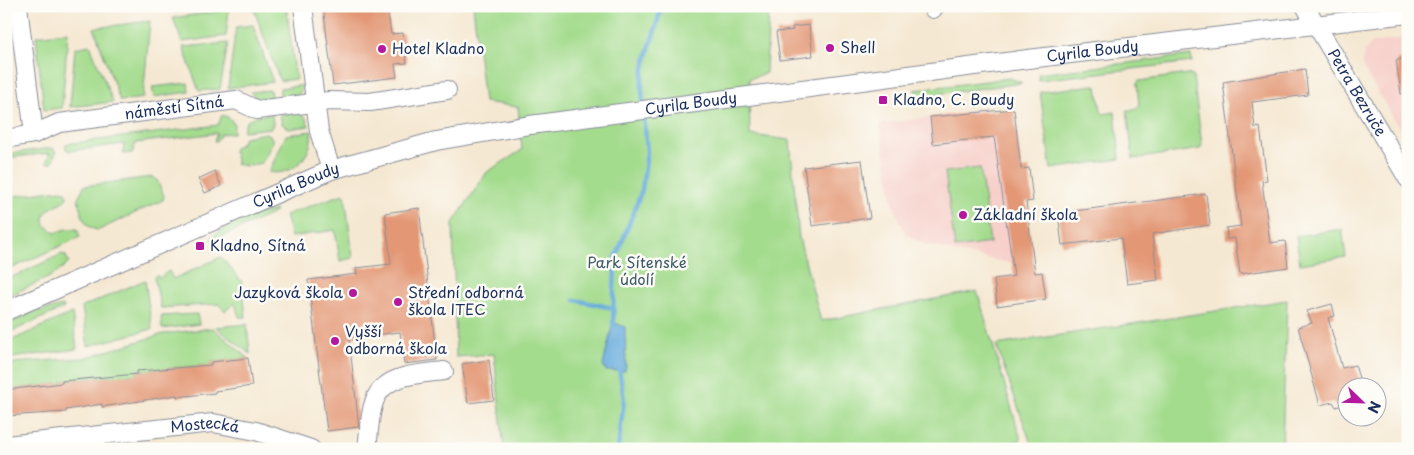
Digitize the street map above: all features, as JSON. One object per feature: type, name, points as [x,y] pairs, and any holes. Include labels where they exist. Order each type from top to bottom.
[{"type":"street","points":[[18,6],[34,134]]},
{"type":"street","points":[[303,6],[315,102],[320,131],[331,170]]},
{"type":"street","name":"Petra Bezruče","points":[[1305,6],[1408,179]]},
{"type":"street","name":"Cyrila Boudy","points":[[6,311],[331,170],[436,141],[530,125],[763,94],[1241,32],[1408,14]]},
{"type":"street","name":"náměstí Sítná","points":[[6,139],[34,134],[59,123],[236,100],[257,110],[315,102],[370,102],[447,90]]},
{"type":"street","points":[[367,449],[374,402],[384,386],[397,378],[444,371]]},
{"type":"street","name":"Mostecká","points":[[6,445],[108,442],[213,424],[256,431],[311,449]]},
{"type":"shaded area","points":[[1408,37],[1408,142],[1365,71],[1362,62],[1365,50],[1373,43]]},
{"type":"shaded area","name":"Základní škola","points":[[1014,109],[1022,169],[1029,168],[1033,201],[1026,202],[1034,274],[1042,273],[1046,299],[998,306],[994,279],[1015,276],[1013,264],[926,245],[905,233],[893,204],[880,124],[983,110],[984,114]]},
{"type":"green space","points":[[286,6],[296,79],[280,81],[253,7]]},
{"type":"green space","name":"Park Sítenské údolí","points":[[473,6],[769,6],[766,73],[749,79],[750,135],[790,140],[799,238],[821,321],[977,291],[1021,440],[990,449],[504,449],[494,354],[456,357],[453,223],[487,172],[522,150],[518,107],[484,102]]},
{"type":"green space","points":[[229,10],[226,36],[182,42],[173,18]]},
{"type":"green space","points":[[150,21],[143,98],[120,101],[94,28]]},
{"type":"green space","points":[[253,25],[273,82],[228,88],[236,27]]},
{"type":"green space","points":[[68,32],[62,108],[44,110],[36,36]]},
{"type":"green space","points":[[228,43],[220,89],[199,91],[183,47]]},
{"type":"green space","points":[[90,45],[113,102],[70,107],[75,48]]},
{"type":"green space","points":[[1191,55],[1192,62],[1039,80],[1038,74]]},
{"type":"green space","points":[[1187,74],[1193,76],[1202,145],[1200,149],[1133,159],[1127,110],[1134,110],[1139,106],[1137,83],[1139,81]]},
{"type":"green space","points":[[1010,78],[1022,83],[923,96],[914,90]]},
{"type":"green space","points":[[188,83],[189,92],[154,97],[152,87]]},
{"type":"green space","points":[[306,85],[297,96],[280,100],[280,88]]},
{"type":"green space","points":[[1094,85],[1097,87],[1101,111],[1104,114],[1115,112],[1120,159],[1051,169],[1040,92]]},
{"type":"green space","points":[[270,90],[272,102],[259,102],[251,92]]},
{"type":"green space","points":[[298,113],[306,118],[309,126],[289,129],[282,124],[280,114]]},
{"type":"green space","points":[[272,114],[273,124],[271,128],[243,131],[247,122],[253,117]]},
{"type":"green space","points":[[222,115],[230,118],[234,125],[233,133],[221,134],[216,142],[214,141],[217,133],[136,143],[132,153],[123,154],[124,144],[69,151],[66,149],[66,144],[218,125]]},
{"type":"green space","points":[[311,131],[309,148],[305,156],[294,168],[278,173],[269,172],[286,135]]},
{"type":"green space","points":[[266,133],[270,135],[273,141],[262,163],[245,166],[237,164],[233,149],[242,143],[244,137]]},
{"type":"green space","points":[[53,148],[56,152],[52,163],[46,163],[50,153],[6,158],[6,154]]},
{"type":"green space","points":[[980,168],[990,243],[955,248],[945,172]]},
{"type":"green space","points":[[152,177],[157,180],[164,196],[163,200],[99,230],[89,227],[86,223],[78,198],[84,186]]},
{"type":"green space","points":[[61,190],[66,192],[67,198],[47,211],[44,219],[45,225],[55,233],[66,229],[77,229],[80,237],[6,271],[6,197]]},
{"type":"green space","points":[[343,194],[345,195],[353,258],[340,261],[335,230],[291,237],[285,215]]},
{"type":"green space","points":[[275,210],[276,212],[212,241],[211,238],[234,224],[249,217]]},
{"type":"green space","points":[[1342,229],[1346,257],[1300,264],[1296,236]]},
{"type":"green space","points":[[62,254],[66,256],[69,263],[50,277],[6,297],[6,280]]},
{"type":"green space","points":[[221,257],[242,282],[246,317],[239,317],[235,303],[225,311],[218,304],[161,308],[154,277],[157,275],[159,278],[169,271],[173,279]]},
{"type":"green space","points":[[145,280],[152,329],[88,346],[82,307]]},
{"type":"green space","points":[[1287,300],[1282,449],[1033,449],[996,345]]},
{"type":"green space","points":[[63,306],[64,308],[6,334],[6,325],[34,312]]},
{"type":"green space","points":[[72,313],[77,349],[12,358],[10,341]]},
{"type":"green space","points":[[197,314],[199,324],[162,329],[161,316]]},
{"type":"green space","points":[[247,324],[250,354],[216,327]]},
{"type":"green space","points":[[213,328],[248,358],[211,362],[211,365],[137,371],[137,374],[62,381],[62,383],[6,390],[6,368],[13,366],[13,363],[84,358],[163,334]]},
{"type":"water","points":[[613,322],[625,327],[625,371],[606,371],[603,365]]},
{"type":"building","points":[[323,6],[387,6],[391,34],[403,33],[407,63],[395,64],[397,77],[333,85]]},
{"type":"building","points":[[809,25],[813,56],[780,60],[776,32],[793,30],[792,27]]},
{"type":"building","points":[[1408,49],[1408,93],[1401,94],[1396,60],[1400,60]]},
{"type":"building","points":[[1305,69],[1308,95],[1252,102],[1255,128],[1260,127],[1267,180],[1262,181],[1270,243],[1285,241],[1288,267],[1240,274],[1235,238],[1227,239],[1226,228],[1241,226],[1223,82]]},
{"type":"building","points":[[1014,109],[1021,169],[1029,168],[1033,201],[1026,202],[1035,273],[1042,272],[1046,299],[997,306],[994,279],[1014,276],[994,137],[933,144],[930,117]]},
{"type":"building","points":[[862,160],[870,218],[812,226],[804,167]]},
{"type":"building","points":[[215,171],[221,186],[205,193],[198,179]]},
{"type":"building","points":[[1206,194],[1210,225],[1152,234],[1158,280],[1127,284],[1121,238],[1062,245],[1058,213]]},
{"type":"building","points":[[419,208],[437,360],[404,364],[400,332],[349,338],[359,427],[327,431],[308,280],[357,274],[356,268],[391,264],[385,213]]},
{"type":"building","points":[[1332,304],[1335,316],[1328,318],[1342,368],[1355,365],[1359,378],[1336,378],[1336,407],[1333,402],[1320,405],[1298,327],[1312,323],[1307,311]]},
{"type":"building","points":[[248,358],[252,386],[215,391],[215,393],[177,397],[177,395],[102,407],[102,404],[66,410],[66,412],[6,416],[6,390],[62,383],[62,381],[137,374],[137,371],[211,365],[211,362]]},
{"type":"building","points":[[489,360],[494,400],[468,403],[462,364]]},
{"type":"waterway","points":[[644,107],[643,73],[661,6]]},
{"type":"waterway","points":[[613,326],[615,260],[642,190],[647,153],[644,114]]},
{"type":"waterway","points":[[575,300],[613,308]]},
{"type":"waterway","points":[[618,449],[624,400],[619,368]]},
{"type":"place","name":"Shell","points":[[830,48]]},
{"type":"place","name":"Hotel Kladno","points":[[382,49]]},
{"type":"place","name":"Kladno, C. Boudy","points":[[883,100]]},
{"type":"place","name":"Základní škola","points":[[963,215]]},
{"type":"place","name":"Kladno, Sítná","points":[[200,246]]},
{"type":"place","name":"Jazyková škola","points":[[353,293]]},
{"type":"place","name":"Střední odborná škola ITEC","points":[[398,302]]},
{"type":"place","name":"Vyšší odborná škola","points":[[335,341]]}]
